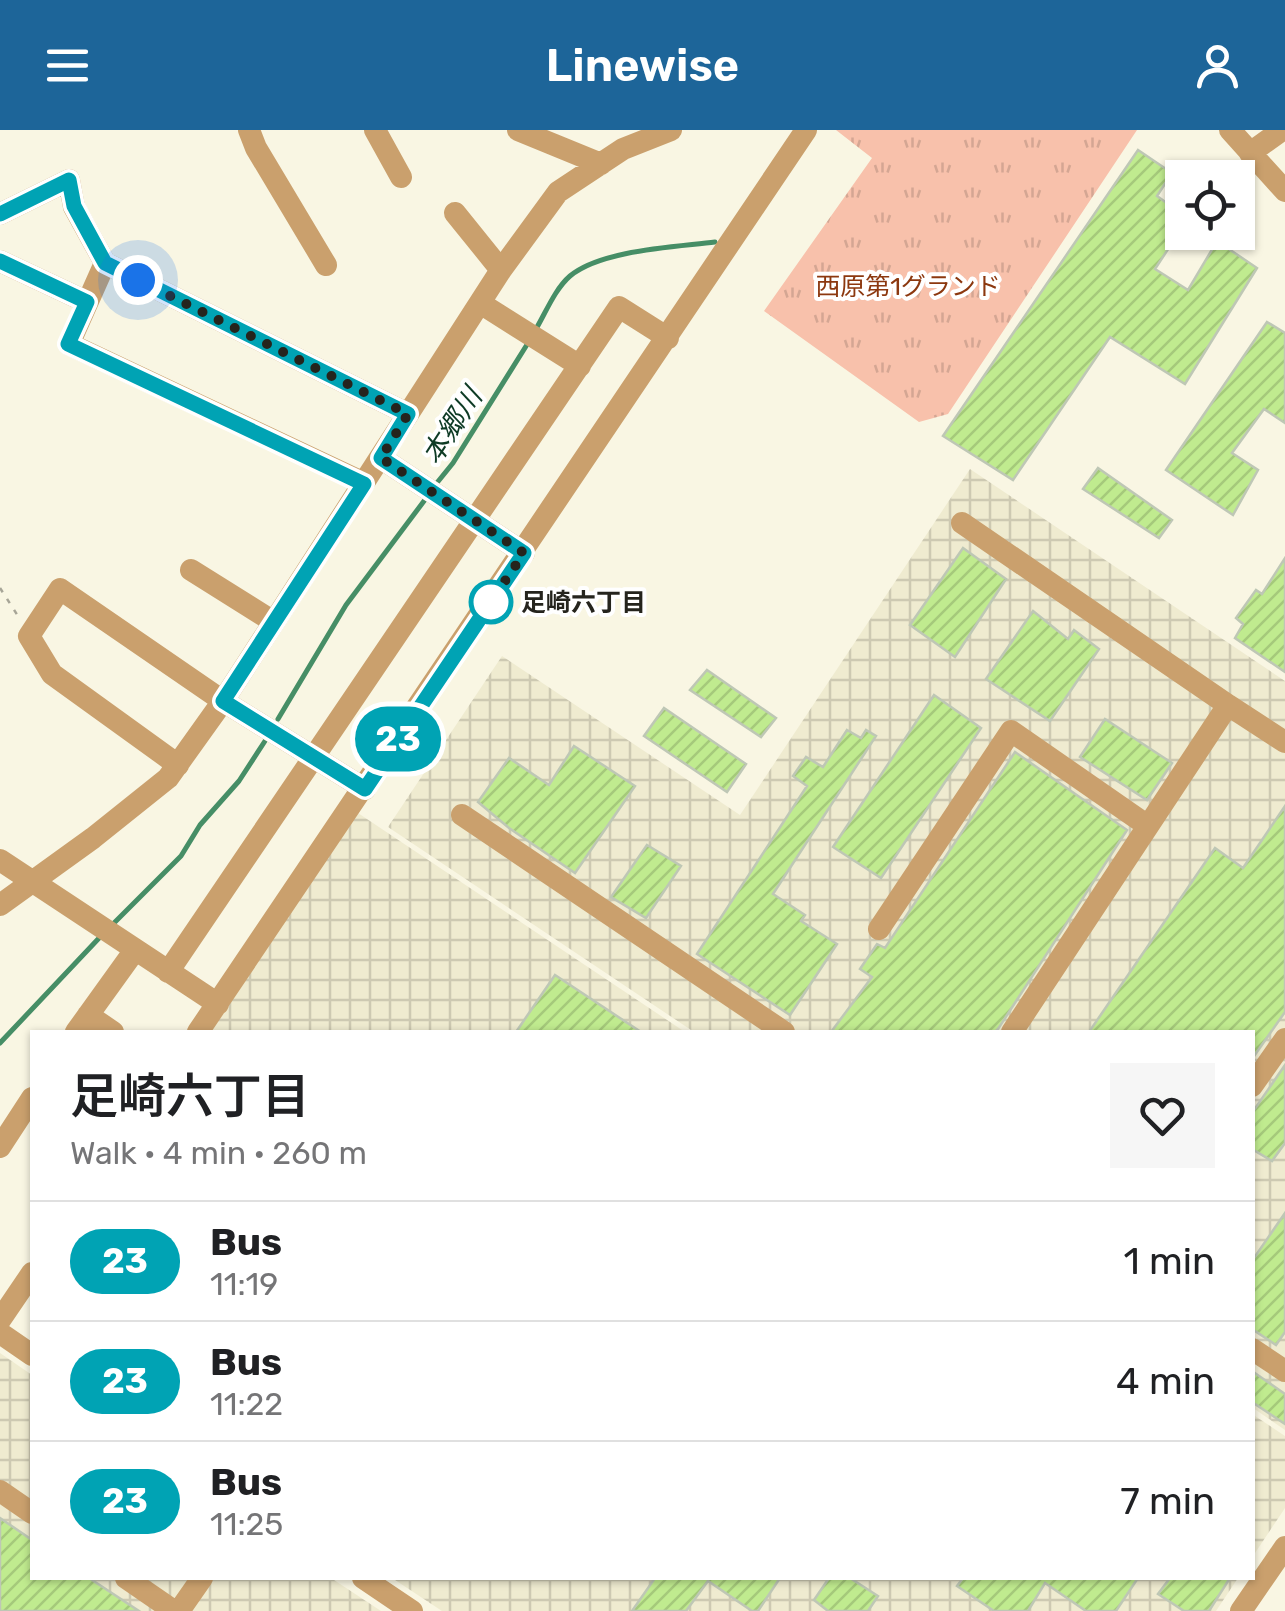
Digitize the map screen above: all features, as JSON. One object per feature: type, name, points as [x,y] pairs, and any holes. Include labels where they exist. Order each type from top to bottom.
[{"type":"street","points":[[249,130],[326,265]]},
{"type":"street","points":[[375,130],[401,177]]},
{"type":"street","points":[[518,130],[601,164]]},
{"type":"street","points":[[0,905],[140,803],[178,766],[501,270],[558,192],[641,135],[670,130]]},
{"type":"street","points":[[1230,130],[1285,191]]},
{"type":"street","points":[[1250,152],[1282,130]]},
{"type":"street","points":[[199,1030],[668,338],[801,131]]},
{"type":"street","points":[[0,214],[69,180],[74,206],[105,263],[408,414]]},
{"type":"street","points":[[455,213],[501,270]]},
{"type":"street","points":[[0,261],[87,302]]},
{"type":"street","points":[[105,263],[68,344],[364,484]]},
{"type":"street","points":[[480,303],[580,366]]},
{"type":"street","points":[[168,972],[619,307],[668,338]]},
{"type":"street","points":[[381,458],[524,553]]},
{"type":"street","points":[[962,523],[1285,742]]},
{"type":"street","points":[[191,570],[274,622]]},
{"type":"street","points":[[178,766],[52,674],[30,636],[60,589],[223,701],[365,789]]},
{"type":"street","points":[[1013,1030],[1228,704]]},
{"type":"street","points":[[879,929],[1011,732],[1148,826]]},
{"type":"street","points":[[462,815],[781,1030]]},
{"type":"street","points":[[0,860],[218,1004]]},
{"type":"street","points":[[82,1024],[128,945]]},
{"type":"street","points":[[1255,1082],[1285,1039]]},
{"type":"street","points":[[15,1139],[30,1103]]},
{"type":"street","points":[[0,1320],[30,1276]]},
{"type":"street","points":[[0,1334],[30,1354]]},
{"type":"street","points":[[1255,1352],[1285,1372]]},
{"type":"street","points":[[0,1491],[30,1512]]},
{"type":"street","points":[[1242,1611],[1285,1546]]},
{"type":"street","points":[[129,1580],[177,1611],[200,1580]]},
{"type":"street","points":[[365,1580],[412,1611]]},
{"type":"path","points":[[0,588],[30,636]]},
{"type":"shaded area","points":[[970,469],[1285,681],[1285,1430],[1255,1409],[1255,1030],[691,1030],[388,827],[502,656],[740,815]]},
{"type":"shaded area","points":[[358,813],[682,1030],[209,1030]]},
{"type":"shaded area","points":[[0,1353],[30,1374],[30,1580],[334,1580],[381,1611],[0,1611]]},
{"type":"shaded area","points":[[1255,1416],[1285,1436],[1285,1508],[1255,1553]]},
{"type":"shaded area","points":[[395,1580],[1237,1580],[1216,1611],[442,1611]]},
{"type":"green space","name":"西原第1グランド","points":[[836,130],[1137,130],[948,414],[919,422],[764,311],[872,158]]},
{"type":"building","points":[[1138,150],[1165,168],[1165,184],[1157,196],[1165,202],[1168,250],[1155,269],[1188,290],[1212,250],[1230,250],[1257,268],[1185,384],[1110,337],[1013,480],[943,436]]},
{"type":"building","points":[[1267,322],[1285,333],[1285,423],[1264,409],[1232,453],[1258,470],[1233,515],[1166,470]]},
{"type":"building","points":[[1098,468],[1172,520],[1159,538],[1083,489]]},
{"type":"building","points":[[963,548],[1006,579],[955,657],[910,625]]},
{"type":"building","points":[[1285,558],[1285,672],[1235,638],[1243,624],[1236,618],[1256,590],[1262,594]]},
{"type":"building","points":[[1033,611],[1068,639],[1074,630],[1099,649],[1050,721],[986,679]]},
{"type":"building","points":[[707,670],[776,718],[761,737],[690,690]]},
{"type":"building","points":[[934,695],[981,728],[881,878],[833,847]]},
{"type":"building","points":[[664,708],[746,764],[727,792],[644,736]]},
{"type":"building","points":[[1105,719],[1172,763],[1147,800],[1080,757]]},
{"type":"building","points":[[847,730],[861,738],[866,730],[876,736],[773,894],[805,915],[801,921],[837,944],[790,1015],[697,954],[807,786],[793,776],[806,757],[823,767]]},
{"type":"building","points":[[574,746],[635,786],[575,873],[478,802],[509,758],[549,785]]},
{"type":"building","points":[[1015,752],[1127,830],[997,1030],[832,1030],[872,977],[860,969],[877,944],[885,948]]},
{"type":"building","points":[[1285,806],[1285,1012],[1255,1055],[1255,1030],[1090,1030],[1215,848],[1243,868]]},
{"type":"building","points":[[647,845],[681,866],[646,918],[611,897]]},
{"type":"building","points":[[555,975],[638,1030],[517,1030]]},
{"type":"building","points":[[1285,1065],[1285,1143],[1272,1161],[1255,1151],[1255,1109]]},
{"type":"building","points":[[1285,1213],[1285,1332],[1276,1345],[1255,1331],[1255,1257]]},
{"type":"building","points":[[1255,1373],[1285,1394],[1285,1424],[1255,1404]]},
{"type":"building","points":[[0,1518],[30,1539],[30,1580],[92,1580],[139,1611],[0,1611]]},
{"type":"building","points":[[654,1580],[779,1580],[758,1611],[752,1611],[708,1581],[686,1611],[632,1611]]},
{"type":"building","points":[[828,1580],[853,1580],[878,1596],[868,1611],[828,1611],[814,1600]]},
{"type":"building","points":[[962,1580],[1137,1580],[1116,1611],[1086,1611],[1045,1583],[1028,1611],[994,1611],[957,1586]]},
{"type":"building","points":[[1168,1580],[1229,1580],[1209,1611],[1184,1611],[1158,1594]]},
{"type":"waterway","name":"本郷川","points":[[536,329],[560,287],[584,267],[619,255],[715,242]]},
{"type":"waterway","name":"本郷川","points":[[436,484],[528,343]]},
{"type":"waterway","name":"本郷川","points":[[278,719],[346,605],[427,497]]},
{"type":"waterway","name":"本郷川","points":[[112,925],[181,856],[265,741]]},
{"type":"waterway","name":"本郷川","points":[[0,1043],[101,936]]},
{"type":"bus line","name":"23","points":[[0,214],[69,180],[74,206],[105,263],[408,414],[381,458],[524,553],[365,789],[223,701],[364,484],[68,344],[87,302],[0,261]]},
{"type":"place","name":"足崎六丁目","points":[[491,602]]},
{"type":"route","points":[[138,280],[408,414],[381,458],[524,553],[484,612],[491,602]]}]
